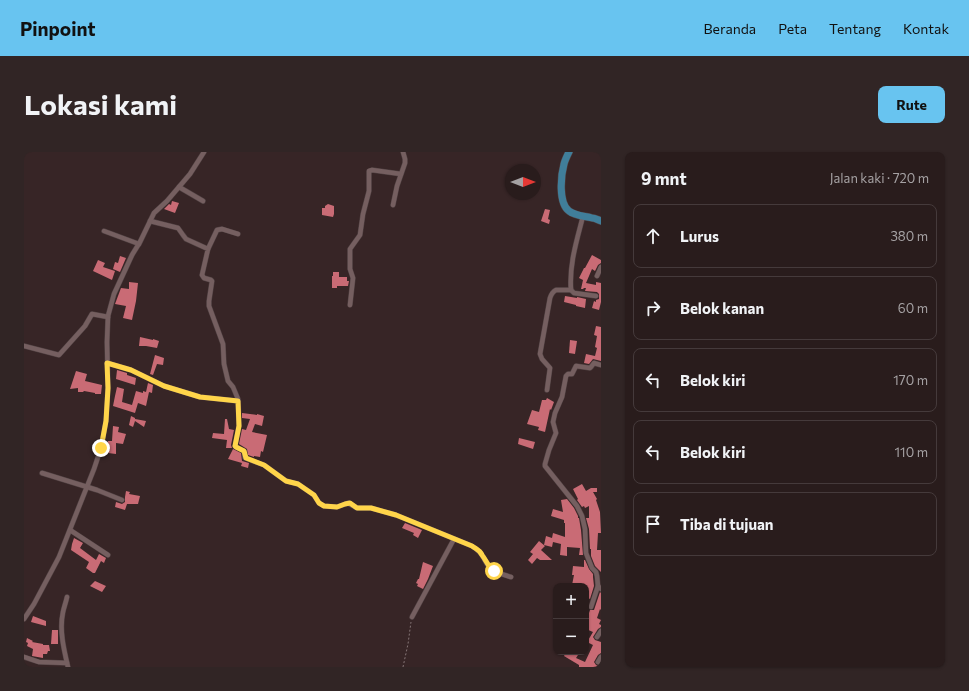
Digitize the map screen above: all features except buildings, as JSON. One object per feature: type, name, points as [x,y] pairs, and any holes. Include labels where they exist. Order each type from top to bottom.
[{"type":"main road","points":[[569,152],[564,164],[561,190],[562,200],[568,211],[576,215],[594,218],[601,221]]},
{"type":"street","points":[[24,619],[46,582],[58,557],[70,530],[101,448],[106,421],[108,388],[108,317],[114,294],[154,213],[167,201],[190,174],[204,152]]},
{"type":"street","points":[[393,206],[397,186],[405,163],[402,152]]},
{"type":"street","points":[[350,305],[353,278],[350,269],[350,249],[360,235],[363,214],[369,191],[369,171],[372,170],[401,174]]},
{"type":"street","points":[[179,187],[203,201]]},
{"type":"street","points":[[571,290],[572,258],[583,216]]},
{"type":"street","points":[[150,221],[178,228],[182,236],[186,239],[208,249]]},
{"type":"street","points":[[238,234],[222,229],[217,230],[208,249],[202,275],[204,278],[212,281],[209,306],[223,344],[224,364],[228,381],[233,387],[238,401],[239,426],[235,446],[244,451],[246,458],[264,465],[286,481],[298,484],[314,495],[319,503],[324,506],[337,507],[348,503],[357,508],[371,508],[396,515],[478,550],[491,569],[511,577]]},
{"type":"street","points":[[104,230],[139,244]]},
{"type":"street","points":[[597,276],[601,267]]},
{"type":"street","points":[[547,390],[550,368],[542,359],[540,354],[550,298],[553,291],[571,290],[574,293],[596,296]]},
{"type":"street","points":[[24,346],[59,355],[85,326],[92,314],[108,317]]},
{"type":"street","points":[[107,363],[131,370],[164,386],[200,397],[238,401]]},
{"type":"street","points":[[591,607],[600,587],[598,576],[592,568],[586,553],[586,530],[582,516],[578,506],[545,464],[556,433],[553,420],[555,410],[562,398],[566,376],[568,374],[572,374],[576,366],[591,368],[594,363],[601,365]]},
{"type":"street","points":[[42,473],[65,479],[122,500]]},
{"type":"street","points":[[70,530],[108,555]]},
{"type":"street","points":[[412,617],[454,539]]},
{"type":"street","points":[[24,657],[39,662],[67,665],[62,623],[63,610],[67,597]]},
{"type":"street","points":[[598,637],[601,631]]},
{"type":"street","points":[[598,662],[601,656]]},
{"type":"path","points":[[403,667],[412,617]]},
{"type":"route","points":[[101,448],[106,421],[108,388],[107,363],[131,370],[158,384],[200,397],[238,401],[239,426],[235,446],[244,451],[247,459],[264,465],[288,482],[298,484],[314,495],[317,501],[324,506],[337,507],[350,503],[357,508],[371,508],[396,515],[472,546],[482,554],[489,567],[494,571]]}]
